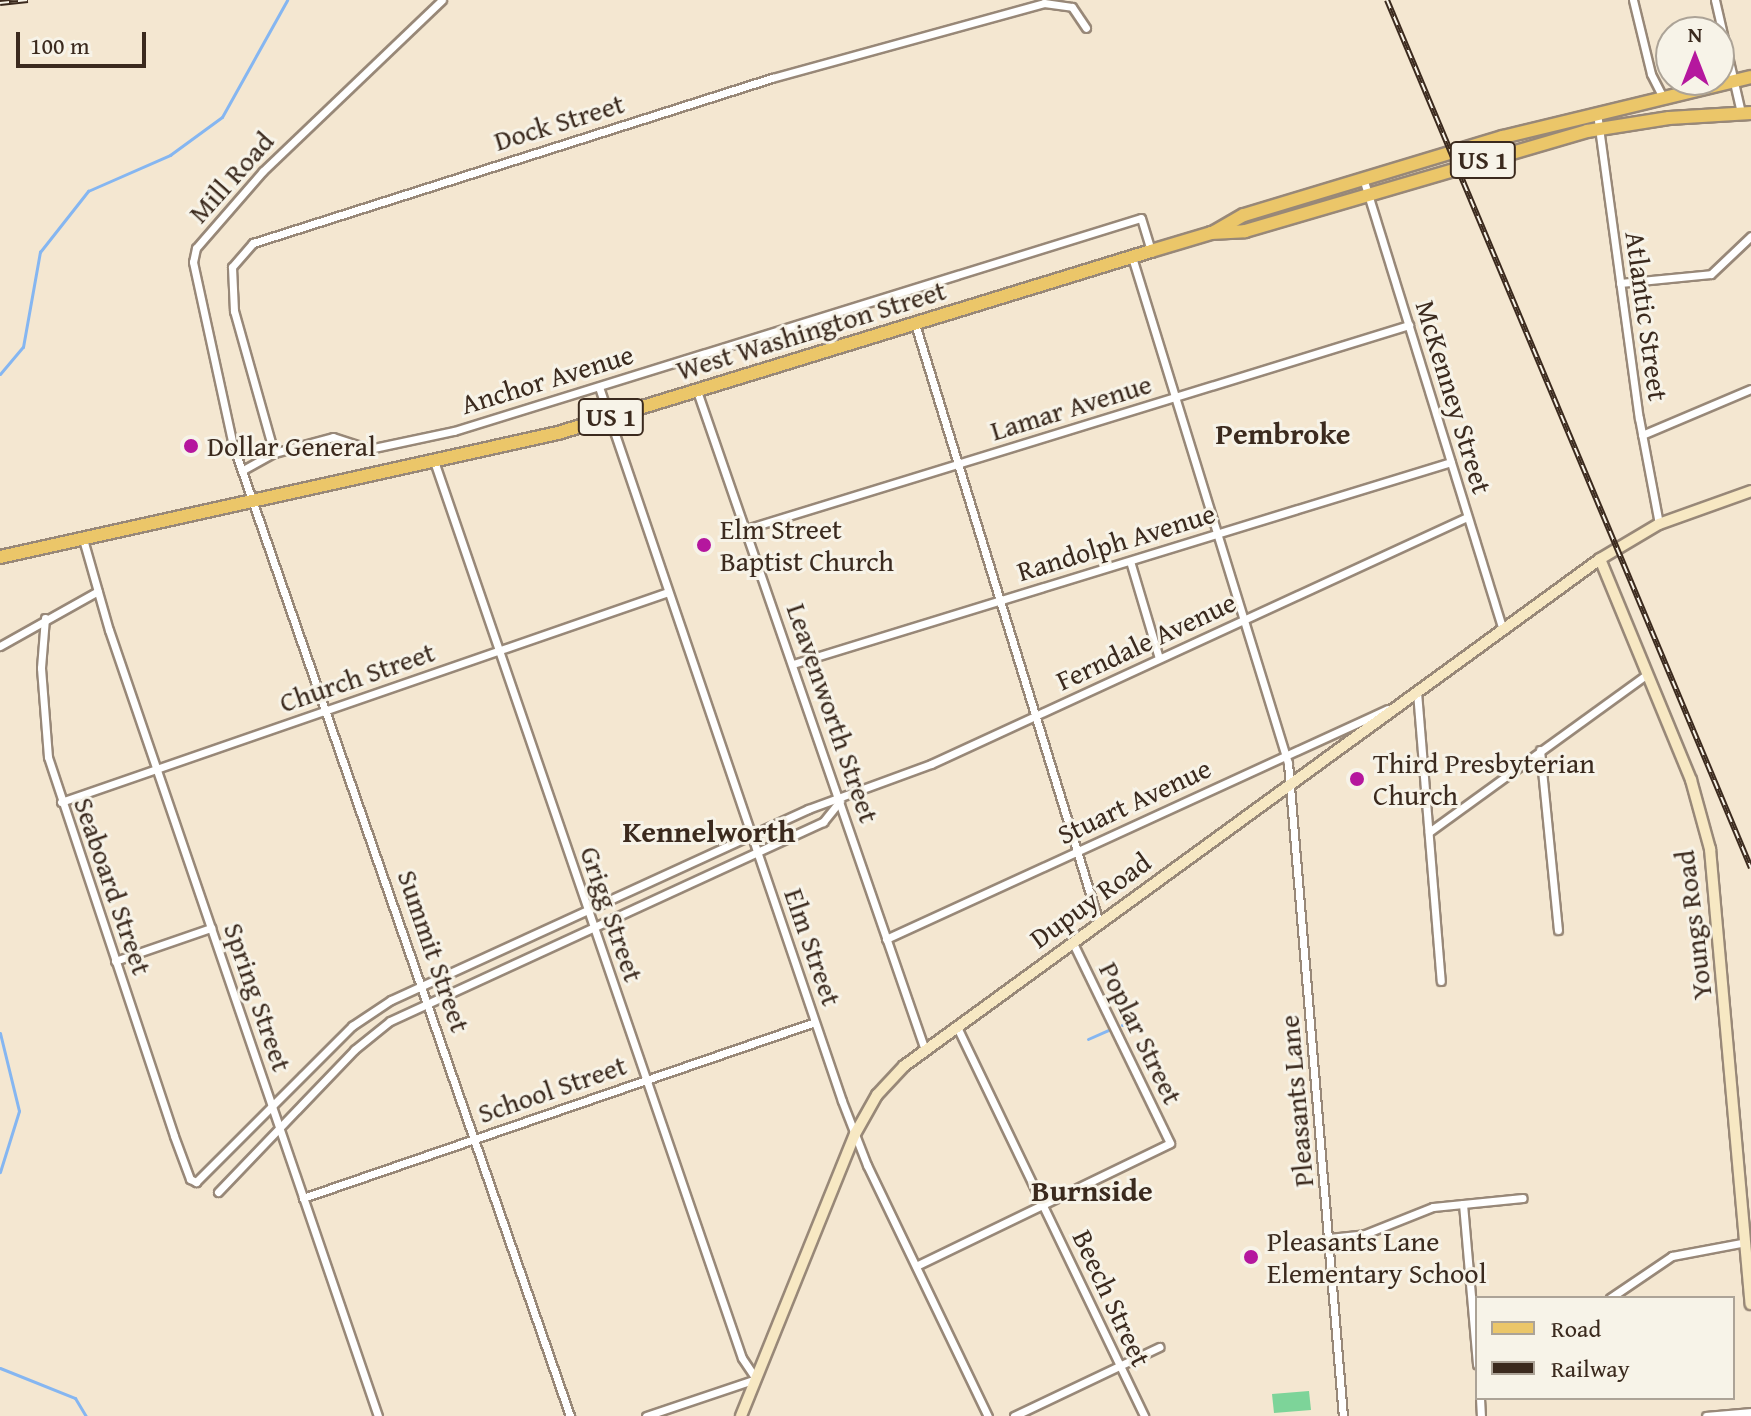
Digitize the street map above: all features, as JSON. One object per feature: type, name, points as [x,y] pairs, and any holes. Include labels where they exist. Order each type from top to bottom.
[{"type":"main road","name":"West Washington Street","points":[[0,557],[434,461],[609,417],[1211,233],[1244,215],[1363,178],[1597,113],[1751,77]]},
{"type":"main road","name":"US 1","points":[[1599,129],[1746,113]]},
{"type":"main road","name":"West Washington Street","points":[[1211,233],[1245,231],[1599,129]]},
{"type":"street","name":"Mill Road","points":[[255,500],[226,422],[194,252],[285,148],[442,0]]},
{"type":"street","points":[[1633,0],[1651,74],[1664,99]]},
{"type":"street","points":[[1715,0],[1746,113]]},
{"type":"street","name":"Dock Street","points":[[274,453],[234,311],[232,267],[253,243],[772,78],[1044,3],[1072,7],[1086,28]]},
{"type":"street","name":"Atlantic Street","points":[[1597,113],[1642,435],[1659,524]]},
{"type":"street","name":"McKenney Street","points":[[1363,178],[1503,630]]},
{"type":"street","name":"Anchor Avenue","points":[[243,470],[274,453],[333,437],[363,449],[424,439],[1141,218],[1151,251]]},
{"type":"street","points":[[1620,283],[1711,274],[1751,236]]},
{"type":"street","name":"Pleasants Lane","points":[[1132,257],[1286,755],[1291,783],[1343,1416]]},
{"type":"street","points":[[915,324],[1099,923]]},
{"type":"street","name":"Lamar Avenue","points":[[746,529],[1409,325]]},
{"type":"street","name":"Elm Street","points":[[599,387],[855,1134],[988,1416]]},
{"type":"street","points":[[1642,435],[1751,389]]},
{"type":"street","name":"Leavenworth Street","points":[[697,391],[925,1050]]},
{"type":"street","name":"Grigg Street","points":[[434,461],[742,1358],[756,1379]]},
{"type":"street","name":"Randolph Avenue","points":[[793,664],[1451,462]]},
{"type":"street","name":"Dupuy Road","points":[[741,1416],[855,1134],[890,1079],[925,1050],[1600,559],[1659,524],[1751,491]]},
{"type":"street","name":"Summit Street","points":[[255,500],[570,1416]]},
{"type":"street","name":"Ferndale Avenue","points":[[183,1160],[190,1179],[200,1182],[352,1026],[422,985],[752,834],[840,801],[1035,715],[1467,517]]},
{"type":"street","name":"Spring Street","points":[[83,539],[156,769],[378,1416]]},
{"type":"street","name":"Youngs Road","points":[[1600,559],[1691,780],[1716,884],[1751,1304]]},
{"type":"street","points":[[1130,561],[1159,658]]},
{"type":"street","points":[[0,646],[98,591]]},
{"type":"street","name":"Church Street","points":[[61,802],[668,592]]},
{"type":"street","name":"Seaboard Street","points":[[45,618],[42,701],[61,802],[183,1160]]},
{"type":"street","points":[[1429,832],[1647,674]]},
{"type":"street","points":[[1417,692],[1441,981]]},
{"type":"street","name":"Stuart Avenue","points":[[886,939],[1401,704]]},
{"type":"street","points":[[1540,750],[1558,930]]},
{"type":"street","name":"Ferndale Avenue","points":[[218,1192],[365,1040],[428,1004],[823,822],[840,801]]},
{"type":"street","points":[[115,961],[211,928]]},
{"type":"street","name":"Poplar Street","points":[[1043,1205],[1170,1143],[1073,943]]},
{"type":"street","name":"School Street","points":[[303,1198],[815,1022]]},
{"type":"street","name":"Beech Street","points":[[957,1027],[1144,1416]]},
{"type":"street","points":[[1329,1238],[1365,1234],[1433,1207],[1523,1198]]},
{"type":"street","points":[[1463,1204],[1475,1341]]},
{"type":"street","points":[[916,1266],[1043,1205]]},
{"type":"street","points":[[1613,1296],[1672,1256],[1746,1242]]},
{"type":"street","points":[[1014,1416],[1159,1347]]},
{"type":"street","points":[[646,1416],[756,1379]]},
{"type":"street","points":[[1706,1416],[1751,1412]]},
{"type":"green space","points":[[1309,1391],[1311,1410],[1274,1413],[1272,1394]]},
{"type":"waterway","points":[[0,374],[23,347],[40,252],[88,191],[170,155],[222,117],[287,0]]},
{"type":"waterway","points":[[1122,1025],[1127,1023]]},
{"type":"waterway","points":[[1088,1039],[1108,1030]]},
{"type":"waterway","points":[[0,1033],[19,1111],[0,1172]]},
{"type":"waterway","points":[[0,1368],[75,1398],[86,1416]]},
{"type":"railway","points":[[0,3],[28,0]]},
{"type":"railway","points":[[1387,0],[1751,868]]},
{"type":"place","name":"Dollar General","points":[[191,446]]},
{"type":"place","name":"Elm Street Baptist Church","points":[[704,545]]},
{"type":"place","name":"Third Presbyterian Church","points":[[1357,779]]},
{"type":"place","name":"Pleasants Lane Elementary School","points":[[1251,1257]]},
{"type":"district","name":"Pembroke","points":[[1283,433]]},
{"type":"district","name":"Kennelworth","points":[[709,831]]},
{"type":"district","name":"Burnside","points":[[1092,1190]]}]
